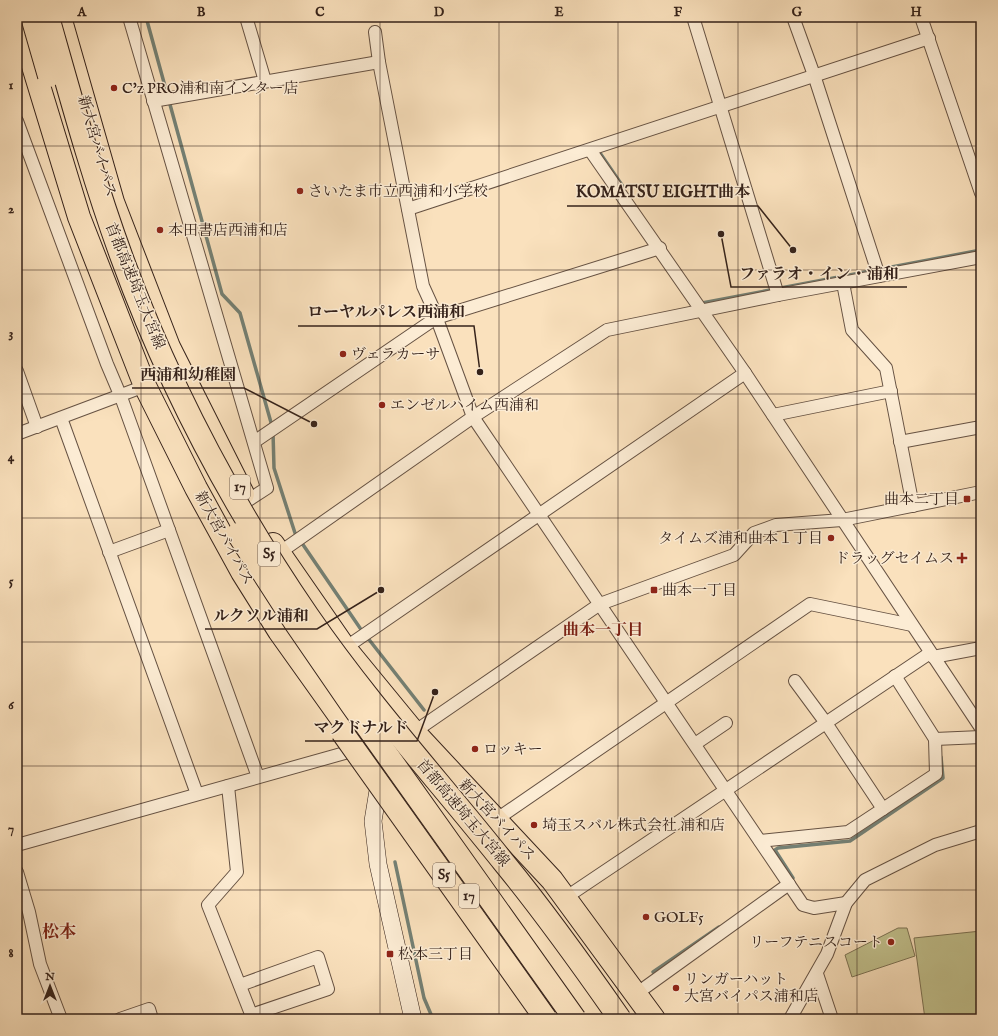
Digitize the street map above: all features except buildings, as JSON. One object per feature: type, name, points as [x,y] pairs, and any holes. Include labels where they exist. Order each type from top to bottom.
[{"type":"highway","name":"新大宮バイパス","points":[[18,17],[79,218],[145,386],[200,495],[242,572],[279,631],[558,1019]]},
{"type":"highway","name":"首都高速埼玉大宮線","points":[[32,17],[84,192],[110,264],[165,397],[194,456],[257,565],[296,624],[575,1019]]},
{"type":"highway","name":"首都高速埼玉大宮線","points":[[48,17],[98,188],[122,260],[179,391],[208,450],[239,506],[308,615],[360,688],[505,863],[556,929],[620,1019]]},
{"type":"highway","name":"新大宮バイパス","points":[[60,17],[118,216],[169,347],[247,502],[292,543],[358,639],[414,732],[497,818],[552,880],[654,1019]]},
{"type":"highway","name":"S5","points":[[279,631],[293,668],[342,732],[546,1019]]},
{"type":"highway","points":[[552,880],[556,905],[637,1019]]},
{"type":"street","points":[[129,17],[267,488],[247,502]]},
{"type":"street","points":[[246,17],[265,81]]},
{"type":"street","points":[[694,17],[720,108],[778,295]]},
{"type":"street","points":[[793,17],[814,76],[879,276]]},
{"type":"street","points":[[921,17],[981,193]]},
{"type":"street","points":[[375,32],[379,62],[423,286],[473,417],[803,905],[814,908],[846,903]]},
{"type":"street","points":[[408,209],[720,108],[929,38]]},
{"type":"street","points":[[153,101],[379,62]]},
{"type":"street","points":[[17,121],[23,153],[120,397],[258,777]]},
{"type":"street","points":[[590,150],[660,248],[745,373],[981,728]]},
{"type":"street","points":[[254,442],[436,318],[660,248]]},
{"type":"street","points":[[292,543],[473,417],[606,330],[778,295],[981,257]]},
{"type":"street","points":[[843,283],[852,330],[886,368],[913,506]]},
{"type":"street","points":[[17,371],[37,427]]},
{"type":"street","points":[[358,639],[745,373]]},
{"type":"street","points":[[17,434],[120,397],[145,386]]},
{"type":"street","points":[[773,415],[891,391]]},
{"type":"street","points":[[61,418],[198,794]]},
{"type":"street","points":[[900,442],[981,427]]},
{"type":"street","points":[[413,1019],[378,864],[373,821],[380,773],[414,732],[600,604],[734,555],[754,533],[776,525],[842,520],[981,492]]},
{"type":"street","points":[[109,552],[169,530]]},
{"type":"street","points":[[497,818],[810,604],[912,625]]},
{"type":"street","points":[[565,898],[895,676],[932,655],[981,648]]},
{"type":"street","points":[[760,841],[848,832],[936,774],[935,738],[895,676]]},
{"type":"street","points":[[795,681],[826,723],[883,809]]},
{"type":"street","points":[[694,744],[726,723]]},
{"type":"street","points":[[935,738],[981,737]]},
{"type":"street","points":[[17,845],[362,748]]},
{"type":"street","points":[[228,786],[237,872],[208,905],[252,1017],[328,989],[318,958],[240,985]]},
{"type":"street","points":[[373,821],[384,811],[392,809],[416,822]]},
{"type":"street","points":[[790,1019],[817,974],[827,954],[846,903],[865,880],[935,846],[981,831]]},
{"type":"street","points":[[17,872],[29,912],[40,964],[61,1019]]},
{"type":"street","points":[[636,994],[788,884]]},
{"type":"street","points":[[817,974],[832,1019]]},
{"type":"street","points":[[120,1019],[149,1009],[152,1019]]},
{"type":"green space","name":"リーフテニスコート","points":[[898,928],[907,928],[915,956],[852,977],[845,955]]},
{"type":"green space","points":[[981,931],[981,1019],[925,1019],[914,938]]},
{"type":"waterway","points":[[146,17],[222,294],[240,313],[272,426]]},
{"type":"waterway","points":[[598,150],[624,188]]},
{"type":"waterway","points":[[702,303],[981,250]]},
{"type":"waterway","points":[[273,432],[274,468],[295,533],[360,628],[424,710]]},
{"type":"waterway","points":[[789,881],[793,878],[775,850],[778,848],[850,841],[943,778],[941,757]]},
{"type":"waterway","points":[[395,862],[424,998],[433,1019]]},
{"type":"waterway","points":[[653,972],[719,927]]},
{"type":"place","name":"C'z PRO浦和南インター店","points":[[114,88]]},
{"type":"place","name":"さいたま市立西浦和小学校","points":[[300,191]]},
{"type":"place","name":"本田書店西浦和店","points":[[160,230]]},
{"type":"place","name":"ファラオ・イン・浦和","points":[[721,234]]},
{"type":"place","name":"KOMATSU EIGHT曲本","points":[[793,250]]},
{"type":"place","name":"ヴェラカーサ","points":[[343,354]]},
{"type":"place","name":"ローヤルパレス西浦和","points":[[480,372]]},
{"type":"place","name":"エンゼルハイム西浦和","points":[[382,405]]},
{"type":"place","name":"西浦和幼稚園","points":[[314,424]]},
{"type":"place","name":"曲本二丁目","points":[[967,499]]},
{"type":"place","name":"タイムズ浦和曲本１丁目","points":[[831,538]]},
{"type":"place","name":"ドラッグセイムス","points":[[962,558]]},
{"type":"place","name":"ルクソル浦和","points":[[381,590]]},
{"type":"place","name":"曲本一丁目","points":[[654,590]]},
{"type":"place","name":"マクドナルド","points":[[435,692]]},
{"type":"place","name":"ロッキー","points":[[475,749]]},
{"type":"place","name":"埼玉スバル株式会社 浦和店","points":[[534,825]]},
{"type":"place","name":"GOLF5","points":[[646,917]]},
{"type":"place","name":"リーフテニスコート","points":[[891,942]]},
{"type":"place","name":"松本三丁目","points":[[390,954]]},
{"type":"place","name":"リンガーハット 大宮バイパス浦和店","points":[[676,988]]},
{"type":"district","name":"曲本一丁目","points":[[603,631]]},
{"type":"district","name":"松本","points":[[59,932]]}]
